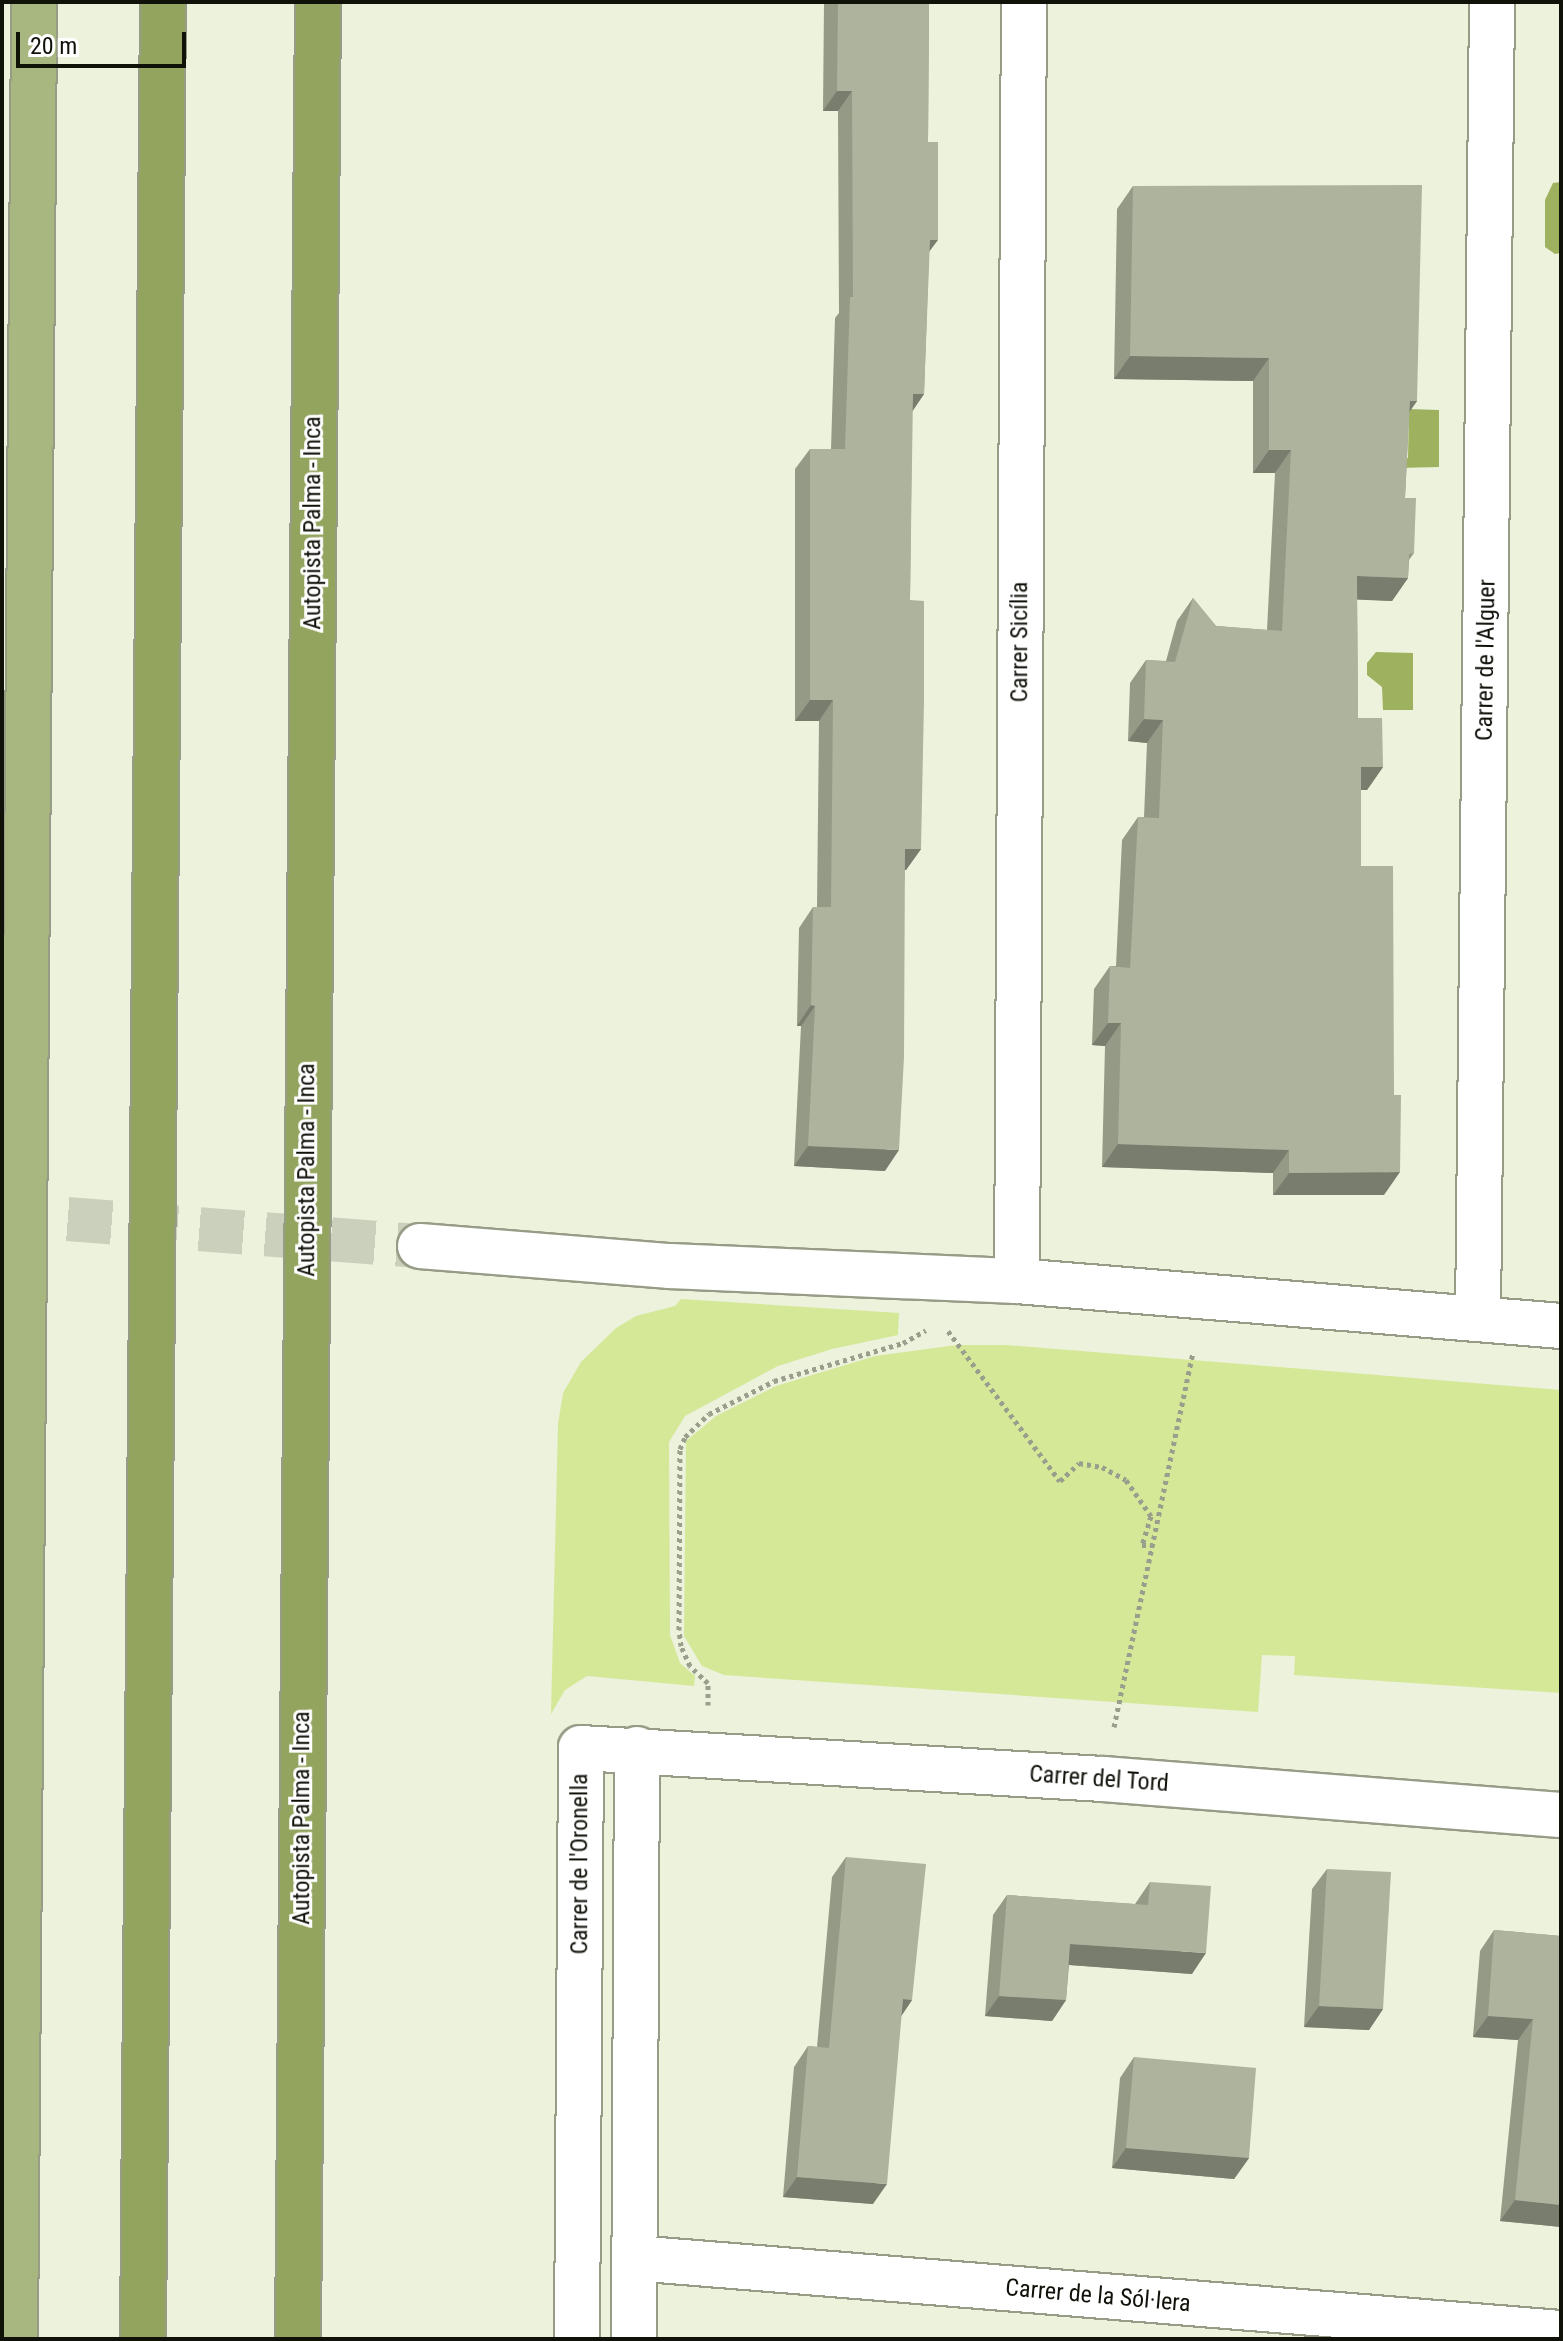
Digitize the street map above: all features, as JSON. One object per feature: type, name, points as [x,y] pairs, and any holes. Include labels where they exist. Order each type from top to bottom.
[{"type":"highway","points":[[15,2339],[34,2]]},
{"type":"highway","points":[[143,2339],[163,2]]},
{"type":"highway","name":"Autopista Palma - Inca","points":[[298,2339],[318,2]]},
{"type":"street","name":"Carrer Sicília","points":[[1017,1281],[1024,2]]},
{"type":"street","name":"Carrer de l'Alguer","points":[[1478,1318],[1492,2]]},
{"type":"street","points":[[420,1246],[670,1266],[1017,1281],[1561,1326]]},
{"type":"street","name":"Carrer de l'Oronella","points":[[577,2339],[581,1748],[637,1749]]},
{"type":"street","points":[[634,2339],[637,1749]]},
{"type":"street","name":"Carrer del Tord","points":[[637,1749],[1103,1779],[1561,1815]]},
{"type":"street","name":"Carrer de la Sól·lera","points":[[634,2258],[1561,2333]]},
{"type":"path","points":[[707,1753],[708,1683],[690,1666],[680,1638],[680,1449],[692,1427],[709,1414],[774,1381],[903,1343],[926,1330],[948,1331],[1060,1481],[1079,1463],[1102,1467],[1126,1480],[1151,1516],[1142,1545],[1152,1545]]},
{"type":"path","points":[[1103,1779],[1193,1352]]},
{"type":"shaded area","points":[[1561,182],[1561,253],[1555,254],[1545,247],[1545,200],[1553,183]]},
{"type":"shaded area","points":[[1409,409],[1439,410],[1439,467],[1396,468],[1396,459],[1408,458]]},
{"type":"shaded area","points":[[1376,652],[1413,653],[1413,710],[1383,710],[1382,687],[1367,675],[1367,663]]},
{"type":"shaded area","points":[[681,1299],[899,1313],[898,1335],[832,1349],[778,1366],[685,1416],[669,1442],[670,1635],[680,1663],[695,1676],[694,1686],[587,1676],[565,1690],[551,1714],[558,1424],[563,1393],[581,1362],[616,1328],[636,1316],[675,1306]]},
{"type":"shaded area","points":[[957,1345],[1007,1345],[1561,1390],[1561,1693],[1294,1675],[1295,1656],[1262,1655],[1258,1712],[724,1675],[702,1666],[684,1636],[686,1441],[716,1416],[776,1386],[875,1356]]},
{"type":"building","points":[[838,2],[929,2],[928,142],[938,142],[938,240],[930,240],[924,394],[913,394],[910,600],[924,601],[924,701],[921,849],[905,849],[904,1057],[899,1150],[808,1146],[815,1006],[811,1005],[813,907],[831,907],[833,700],[810,700],[810,449],[845,449],[850,297],[853,297],[852,91],[837,91]]},
{"type":"building","points":[[1422,185],[1417,401],[1410,401],[1405,498],[1416,498],[1414,553],[1409,554],[1408,578],[1357,576],[1358,718],[1382,718],[1383,767],[1361,767],[1361,866],[1393,866],[1394,1095],[1401,1095],[1400,1172],[1289,1173],[1289,1150],[1118,1144],[1121,1023],[1108,1023],[1110,966],[1130,968],[1138,817],[1159,818],[1163,720],[1144,719],[1146,660],[1175,662],[1193,598],[1216,626],[1282,631],[1291,450],[1269,450],[1269,358],[1130,356],[1133,186]]},
{"type":"building","points":[[846,1857],[926,1864],[912,2000],[903,1999],[887,2184],[797,2177],[808,2046],[829,2048]]},
{"type":"building","points":[[1327,1869],[1391,1872],[1383,2009],[1319,2006]]},
{"type":"building","points":[[1150,1882],[1211,1886],[1206,1953],[1070,1944],[1066,2000],[999,1996],[1007,1895],[1148,1905]]},
{"type":"building","points":[[1494,1930],[1561,1936],[1561,2205],[1515,2200],[1533,2019],[1488,2016]]},
{"type":"building","points":[[1134,2057],[1256,2068],[1249,2158],[1126,2148]]},
{"type":"tunnel","points":[[2,1214],[420,1246]]}]
